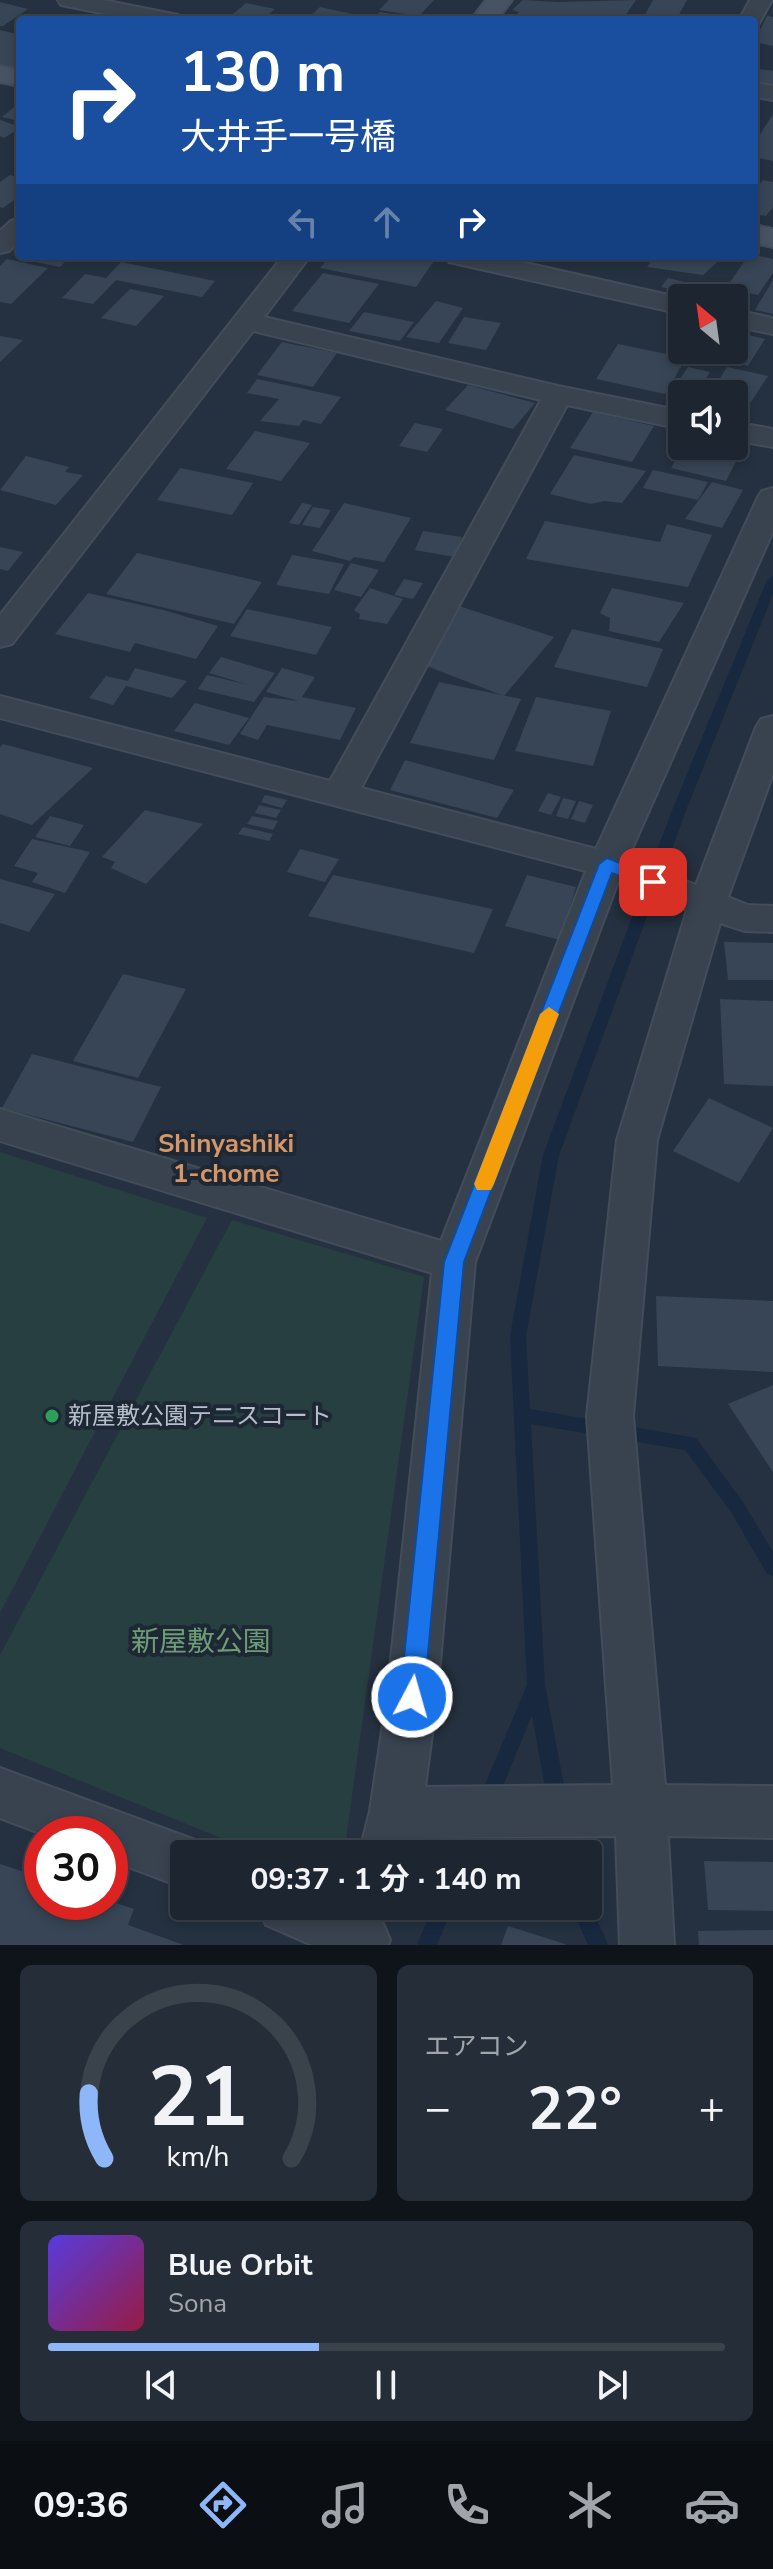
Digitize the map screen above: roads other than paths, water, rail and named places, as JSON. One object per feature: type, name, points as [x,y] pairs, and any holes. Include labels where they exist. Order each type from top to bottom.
[{"type":"street","points":[[69,0],[150,16]]},
{"type":"street","points":[[0,245],[16,230]]},
{"type":"street","points":[[0,637],[294,260]]},
{"type":"street","points":[[476,260],[668,303]]},
{"type":"street","points":[[245,321],[558,395],[668,417]]},
{"type":"street","points":[[748,321],[773,326]]},
{"type":"street","points":[[341,793],[558,395]]},
{"type":"street","points":[[748,434],[773,438]]},
{"type":"street","points":[[773,497],[616,867],[454,1262],[412,1697],[390,1833],[454,1814],[622,1810],[773,1812]]},
{"type":"street","points":[[0,707],[341,793],[616,867],[745,918],[773,919]]},
{"type":"street","points":[[647,1945],[622,1810],[610,1416],[637,1140],[694,899],[773,727]]},
{"type":"street","points":[[0,1125],[454,1262]]},
{"type":"street","points":[[0,1793],[170,1857]]},
{"type":"street","points":[[332,1920],[365,1930]]},
{"type":"waterway","points":[[522,1415],[518,1336],[551,1155],[680,808],[773,580]]},
{"type":"waterway","points":[[522,1415],[690,1443],[737,1507],[773,1568]]},
{"type":"waterway","points":[[522,1415],[536,1685]]},
{"type":"waterway","points":[[487,1801],[536,1685]]},
{"type":"waterway","points":[[536,1685],[564,1840]]},
{"type":"waterway","points":[[471,1840],[479,1820]]},
{"type":"waterway","points":[[427,1945],[437,1920]]},
{"type":"waterway","points":[[587,1920],[598,1945]]},
{"type":"place","name":"新屋敷公園テニスコート","points":[[52,1416]]},
{"type":"district","name":"Shinyashiki 1-chome","points":[[226,1158]]},
{"type":"park label","name":"新屋敷公園","points":[[201,1642]]}]
